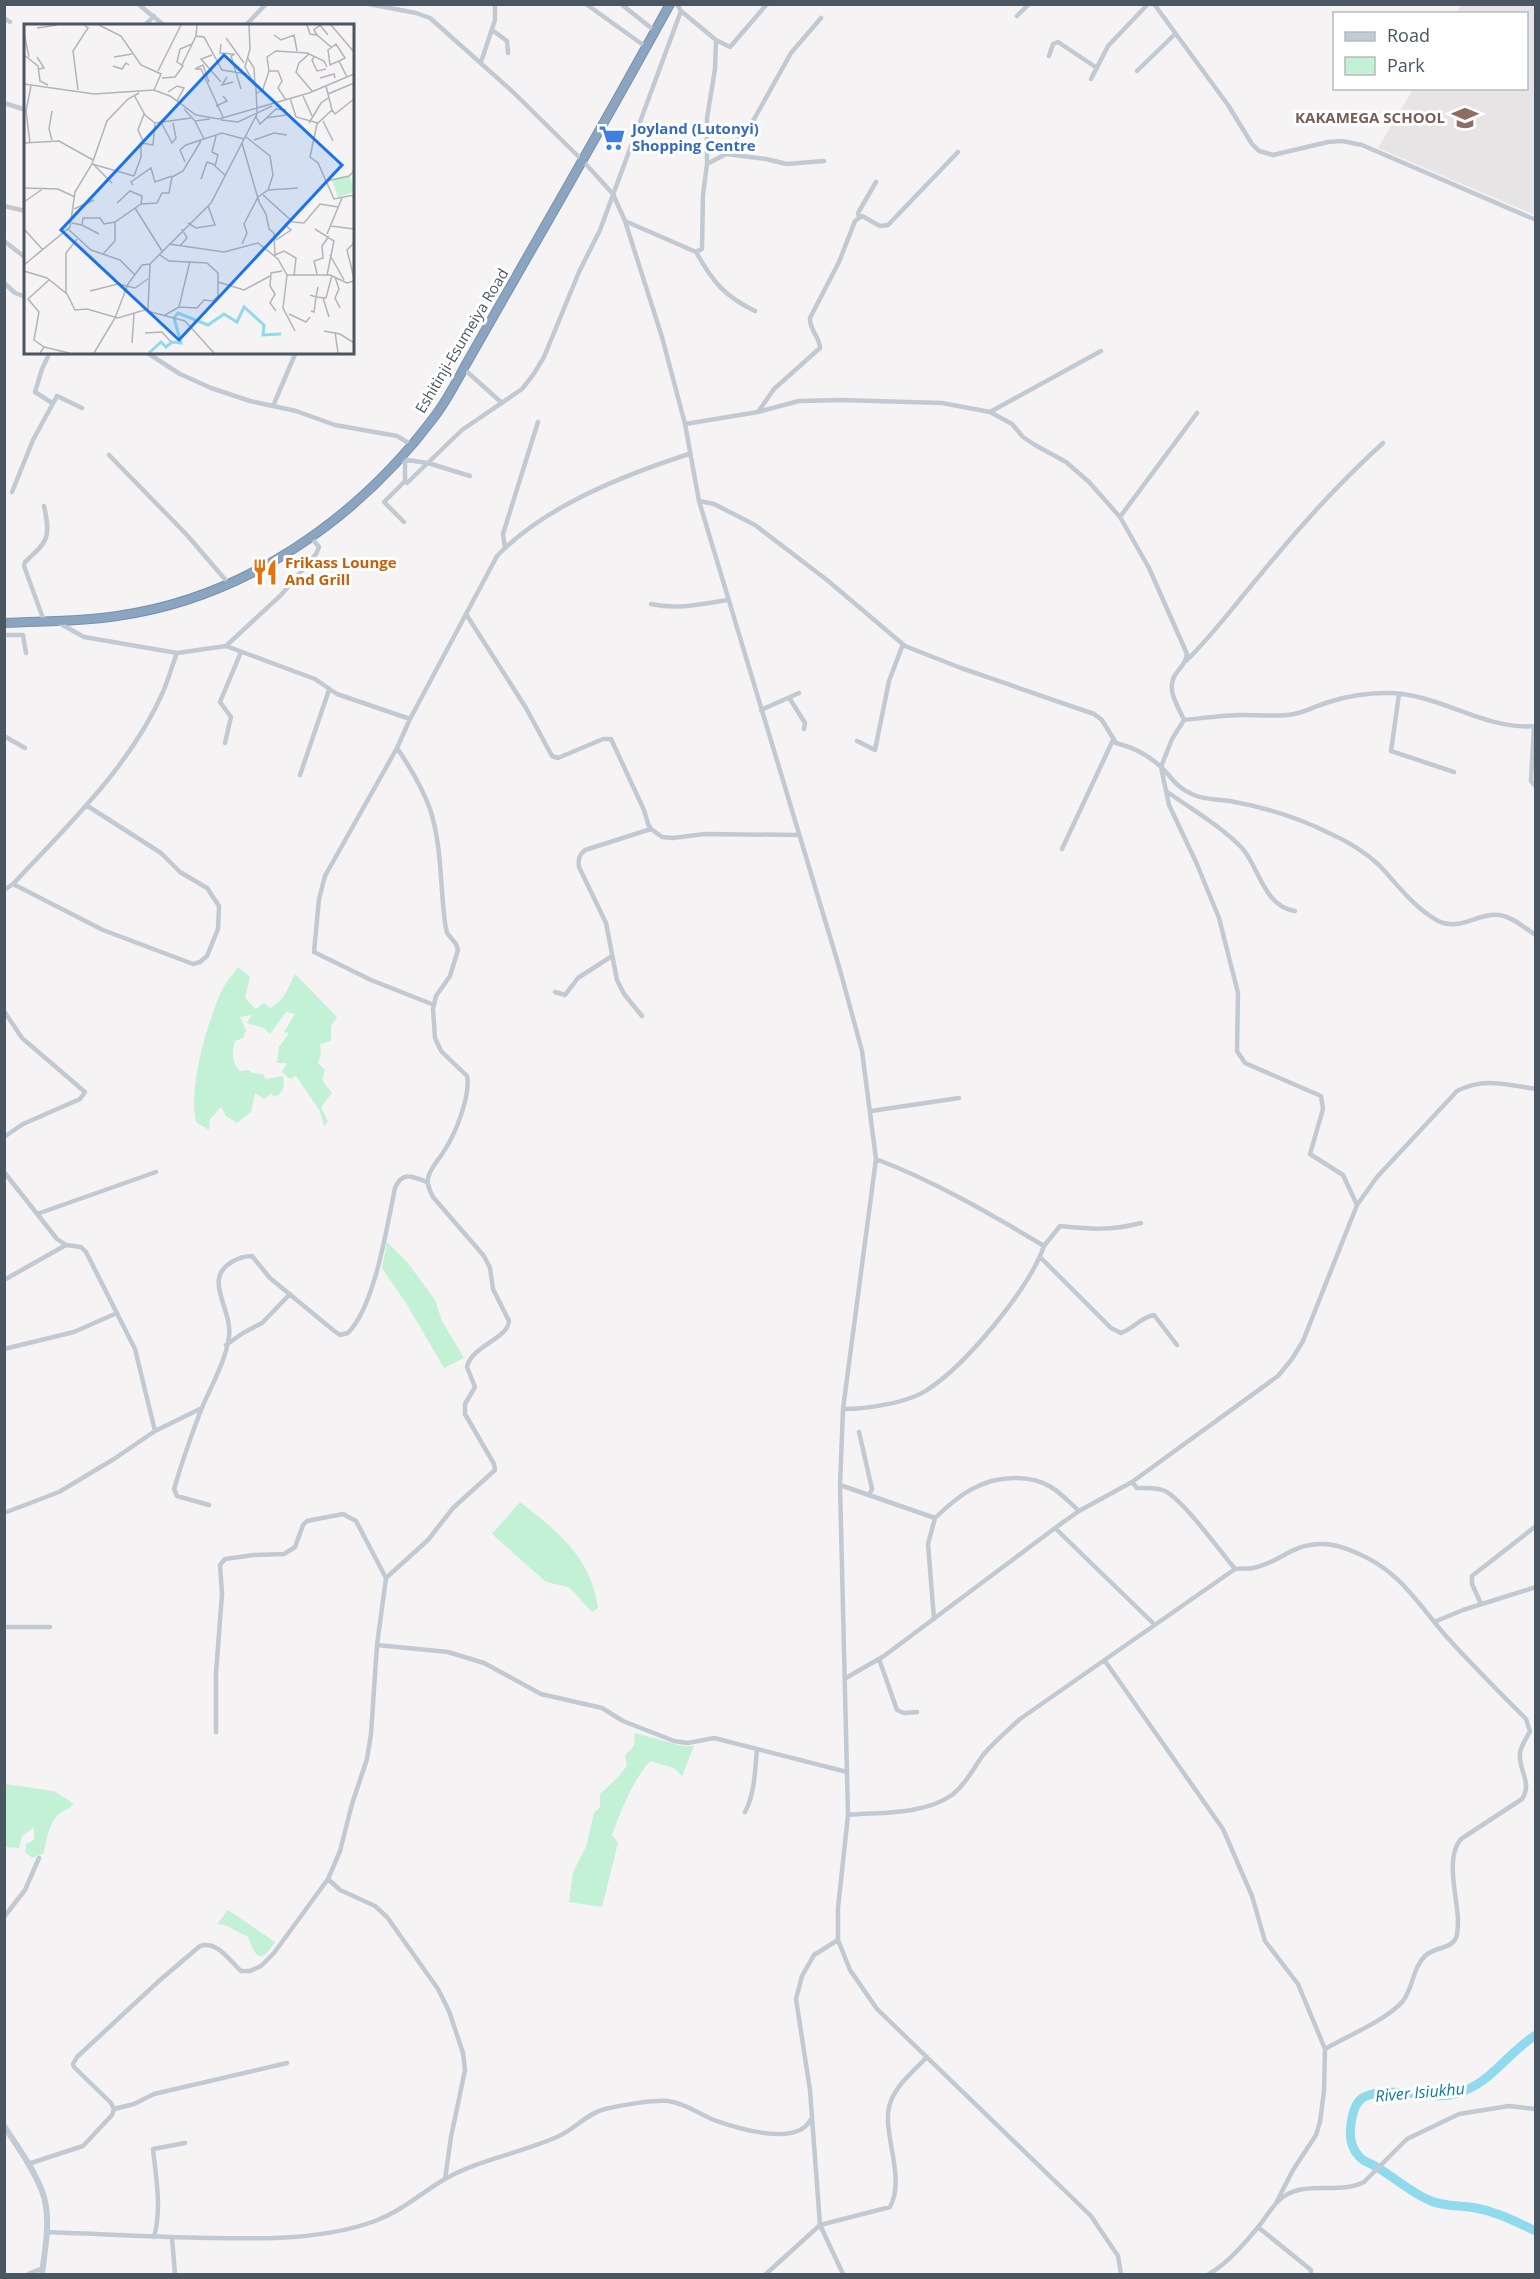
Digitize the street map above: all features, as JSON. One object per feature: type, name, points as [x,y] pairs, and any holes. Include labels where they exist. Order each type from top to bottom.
[{"type":"highway","name":"Eshitinji-Esumeiya Road","points":[[4,623],[118,616],[193,598],[229,584],[292,551],[357,501],[400,459],[436,415],[670,4]]},
{"type":"street","points":[[138,4],[163,24]]},
{"type":"street","points":[[247,24],[266,4]]},
{"type":"street","points":[[369,4],[416,12],[430,18],[481,62],[583,160],[614,194],[625,220],[662,337],[685,424],[699,501],[840,970],[862,1051],[871,1111],[876,1159],[843,1409],[840,1485],[848,1815],[838,1908],[838,1940],[850,1970],[877,2009],[1091,2216],[1118,2256],[1121,2274]]},
{"type":"street","points":[[409,4],[416,12]]},
{"type":"street","points":[[481,62],[495,20],[495,4]]},
{"type":"street","points":[[586,4],[646,47]]},
{"type":"street","points":[[621,4],[655,31]]},
{"type":"street","points":[[677,4],[681,11],[716,40],[729,47],[767,4]]},
{"type":"street","points":[[1017,16],[1029,4]]},
{"type":"street","points":[[1091,79],[1108,46],[1148,4]]},
{"type":"street","points":[[1154,4],[1228,105],[1252,144],[1263,153],[1278,154],[1328,142],[1342,141],[1362,145],[1533,219],[1536,211]]},
{"type":"street","points":[[404,522],[384,502],[405,481],[409,482],[462,430],[522,389],[544,357],[614,194],[681,11]]},
{"type":"street","points":[[146,24],[154,16]]},
{"type":"street","points":[[4,18],[10,22]]},
{"type":"street","points":[[707,164],[726,154],[753,121],[791,53],[821,18]]},
{"type":"street","points":[[492,30],[507,40],[508,53]]},
{"type":"street","points":[[1137,71],[1175,34]]},
{"type":"street","points":[[696,252],[699,252],[703,246],[707,118],[715,69],[716,40]]},
{"type":"street","points":[[1049,57],[1053,44],[1059,42],[1097,68]]},
{"type":"street","points":[[4,104],[24,109]]},
{"type":"street","points":[[859,218],[866,217],[883,227],[888,225],[958,152]]},
{"type":"street","points":[[726,154],[788,164],[824,160]]},
{"type":"street","points":[[758,412],[774,389],[820,348],[810,325],[810,318],[859,218],[858,213],[876,182]]},
{"type":"street","points":[[4,206],[24,211]]},
{"type":"street","points":[[625,220],[696,252],[723,293],[735,302],[755,311]]},
{"type":"street","points":[[4,242],[24,257]]},
{"type":"street","points":[[4,284],[15,293],[24,296]]},
{"type":"street","points":[[990,412],[1101,351]]},
{"type":"street","points":[[49,354],[35,392],[52,403]]},
{"type":"street","points":[[149,354],[180,374],[210,388],[296,411],[335,425],[397,436],[412,445]]},
{"type":"street","points":[[273,406],[295,354]]},
{"type":"street","points":[[464,369],[502,403]]},
{"type":"street","points":[[12,492],[33,440],[57,396],[82,408]]},
{"type":"street","points":[[685,424],[758,412],[799,401],[942,403],[990,412],[1012,424],[1023,437],[1035,445],[1066,462],[1089,482],[1120,517],[1161,594],[1187,654],[1186,661]]},
{"type":"street","points":[[1120,517],[1197,413]]},
{"type":"street","points":[[505,548],[503,534],[538,422]]},
{"type":"street","points":[[1184,720],[1171,690],[1171,683],[1186,661],[1217,629],[1282,548],[1340,483],[1383,443]]},
{"type":"street","points":[[434,1005],[372,980],[314,952],[325,876],[397,748],[410,719],[497,556],[514,538],[537,522],[609,483],[689,454]]},
{"type":"street","points":[[109,455],[187,535],[229,584]]},
{"type":"street","points":[[400,459],[428,463],[470,476]]},
{"type":"street","points":[[400,459],[405,463],[405,481]]},
{"type":"street","points":[[699,501],[714,504],[755,525],[827,580],[903,644],[918,652],[1094,714],[1102,720],[1116,743],[1148,757],[1161,767],[1171,780],[1196,797],[1231,801],[1287,816],[1328,832],[1378,864],[1405,895],[1423,911],[1441,922],[1454,926],[1497,915],[1510,918],[1536,934]]},
{"type":"street","points":[[44,506],[49,529],[45,544],[25,562],[24,566],[44,621]]},
{"type":"street","points":[[226,646],[281,595],[316,555],[319,548],[311,537]]},
{"type":"street","points":[[651,604],[668,608],[728,600]]},
{"type":"street","points":[[466,614],[526,708],[552,756],[558,758],[603,739],[611,740],[651,829],[662,837],[704,834],[798,835]]},
{"type":"street","points":[[57,621],[84,637],[177,653],[226,646],[315,679],[329,690],[410,719]]},
{"type":"street","points":[[4,635],[24,636],[26,653]]},
{"type":"street","points":[[857,741],[875,750],[889,681],[903,644]]},
{"type":"street","points":[[225,743],[231,719],[220,702],[241,652]]},
{"type":"street","points":[[4,890],[13,884],[86,805],[140,732],[162,693],[177,653]]},
{"type":"street","points":[[300,775],[329,690]]},
{"type":"street","points":[[761,710],[786,698],[790,699],[799,693]]},
{"type":"street","points":[[1184,720],[1234,715],[1297,714],[1332,701],[1356,696],[1399,694],[1442,704],[1490,720],[1521,727],[1535,726],[1531,782],[1536,787]]},
{"type":"street","points":[[1399,694],[1391,752],[1454,772]]},
{"type":"street","points":[[790,699],[805,723],[804,729]]},
{"type":"street","points":[[1184,720],[1172,739],[1161,767],[1169,805],[1219,918],[1238,993],[1237,1051],[1245,1063],[1321,1096],[1323,1109],[1310,1154],[1343,1175],[1358,1205]]},
{"type":"street","points":[[4,736],[25,748]]},
{"type":"street","points":[[1062,849],[1113,740]]},
{"type":"street","points":[[386,1578],[428,1540],[453,1508],[492,1474],[495,1467],[465,1414],[465,1404],[475,1387],[467,1367],[472,1356],[507,1329],[509,1321],[493,1289],[490,1268],[484,1256],[433,1197],[427,1182],[431,1170],[453,1136],[467,1092],[468,1081],[467,1076],[441,1050],[435,1038],[436,996],[450,976],[458,950],[447,933],[435,830],[429,808],[415,776],[397,748]]},
{"type":"street","points":[[1166,791],[1243,850],[1266,891],[1275,901],[1295,911]]},
{"type":"street","points":[[13,884],[102,930],[193,964],[207,956],[218,929],[219,906],[207,888],[180,872],[161,853],[86,805]]},
{"type":"street","points":[[642,1016],[616,980],[606,923],[579,867],[580,854],[585,850],[651,829]]},
{"type":"street","points":[[555,992],[565,995],[578,978],[612,956]]},
{"type":"street","points":[[4,1011],[22,1038],[85,1092],[80,1099],[23,1124],[6,1135]]},
{"type":"street","points":[[846,1678],[879,1659],[1079,1511],[1132,1482],[1278,1376],[1303,1341],[1358,1205],[1377,1177],[1457,1091],[1472,1084],[1485,1082],[1536,1089]]},
{"type":"street","points":[[871,1111],[959,1098]]},
{"type":"street","points":[[876,1159],[938,1187],[1044,1246]]},
{"type":"street","points":[[4,1172],[57,1239],[66,1245],[81,1247],[86,1252],[135,1349],[155,1431]]},
{"type":"street","points":[[37,1214],[156,1172]]},
{"type":"street","points":[[209,1505],[177,1496],[174,1489],[202,1408],[215,1381],[229,1336],[227,1312],[221,1295],[219,1278],[225,1267],[243,1256],[252,1256],[270,1278],[340,1335],[348,1334],[363,1309],[374,1279],[394,1188],[398,1180],[410,1175],[427,1182]]},
{"type":"street","points":[[843,1409],[881,1406],[926,1391],[984,1337],[1040,1257],[1044,1246],[1060,1226],[1094,1230],[1117,1229],[1141,1223]]},
{"type":"street","points":[[4,1280],[66,1245]]},
{"type":"street","points":[[1040,1257],[1111,1328],[1121,1334],[1154,1315],[1177,1345]]},
{"type":"street","points":[[226,1345],[262,1323],[290,1294]]},
{"type":"street","points":[[4,1349],[74,1332],[117,1313]]},
{"type":"street","points":[[4,1513],[60,1492],[155,1431],[202,1408]]},
{"type":"street","points":[[859,1432],[872,1489],[869,1495]]},
{"type":"street","points":[[934,1618],[928,1544],[934,1518],[954,1499],[973,1486],[999,1478],[1028,1478],[1052,1487],[1079,1511]]},
{"type":"street","points":[[1132,1482],[1137,1488],[1166,1492],[1200,1527],[1235,1569]]},
{"type":"street","points":[[840,1485],[934,1518]]},
{"type":"street","points":[[114,2109],[111,2103],[74,2067],[74,2060],[200,1946],[205,1944],[215,1946],[241,1971],[250,1971],[261,1966],[274,1953],[328,1879],[340,1851],[352,1804],[367,1760],[377,1645],[386,1578],[356,1521],[343,1514],[307,1521],[303,1525],[295,1546],[284,1554],[254,1555],[222,1561],[216,1673],[216,1732]]},
{"type":"street","points":[[1481,1604],[1472,1584],[1472,1576],[1536,1526]]},
{"type":"street","points":[[1055,1528],[1155,1625]]},
{"type":"street","points":[[848,1815],[918,1809],[952,1795],[969,1777],[993,1743],[1020,1719],[1235,1569],[1254,1568],[1294,1548],[1308,1545],[1325,1544],[1342,1547],[1372,1560],[1393,1574],[1474,1667],[1526,1719],[1536,1724]]},
{"type":"street","points":[[1434,1622],[1536,1587]]},
{"type":"street","points":[[4,1627],[50,1627]]},
{"type":"street","points":[[377,1645],[448,1652],[484,1663],[541,1694],[602,1708],[623,1721],[674,1741],[688,1743],[714,1738],[847,1772]]},
{"type":"street","points":[[879,1659],[897,1710],[904,1713],[917,1712]]},
{"type":"street","points":[[1105,1661],[1223,1829],[1252,1896],[1265,1941],[1298,1984],[1324,2049],[1324,2091],[1318,2128],[1310,2147],[1293,2170],[1276,2203],[1258,2227],[1219,2269],[1209,2274]]},
{"type":"street","points":[[1324,2049],[1390,2013],[1411,1989],[1417,1969],[1426,1954],[1450,1944],[1456,1938],[1458,1918],[1452,1857],[1454,1847],[1461,1839],[1522,1799],[1526,1793],[1527,1786],[1520,1752],[1530,1731],[1526,1719]]},
{"type":"street","points":[[745,1812],[750,1802],[754,1782],[757,1749]]},
{"type":"street","points":[[4,1917],[25,1890],[39,1858]]},
{"type":"street","points":[[328,1879],[340,1890],[375,1906],[387,1917],[438,1989],[449,2011],[463,2053],[465,2070],[445,2179]]},
{"type":"street","points":[[838,1940],[814,1956],[802,1976],[796,1999],[810,2090],[820,2225],[843,2274]]},
{"type":"street","points":[[766,2274],[820,2225],[890,2207],[895,2188],[889,2120],[891,2100],[927,2057]]},
{"type":"street","points":[[28,2163],[83,2146],[107,2122],[114,2109],[134,2104],[154,2094],[286,2063]]},
{"type":"street","points":[[47,2232],[269,2240],[346,2230],[376,2221],[404,2208],[445,2179],[544,2143],[574,2129],[595,2112],[606,2109],[669,2102],[683,2105],[714,2120],[755,2132],[780,2135],[798,2130],[808,2124],[811,2119]]},
{"type":"street","points":[[1276,2203],[1291,2193],[1301,2190],[1356,2186],[1416,2133],[1459,2114],[1509,2106],[1536,2109]]},
{"type":"street","points":[[4,2126],[28,2163],[42,2192],[47,2232],[43,2271],[28,2274]]},
{"type":"street","points":[[154,2237],[158,2224],[159,2206],[153,2149],[185,2143]]},
{"type":"street","points":[[1258,2227],[1311,2270],[1311,2274]]},
{"type":"street","points":[[172,2238],[175,2274]]},
{"type":"shaded area","name":"KAKAMEGA SCHOOL","points":[[1461,5],[1535,5],[1535,215],[1378,148],[1412,90],[1528,90],[1528,12],[1457,12]]},
{"type":"green space","points":[[238,967],[250,977],[245,998],[256,1009],[264,1003],[270,1008],[279,1002],[295,974],[337,1017],[331,1026],[331,1041],[320,1044],[321,1054],[318,1063],[325,1070],[322,1080],[332,1093],[321,1107],[328,1122],[324,1126],[320,1111],[296,1076],[290,1079],[282,1072],[287,1063],[277,1063],[279,1047],[289,1033],[284,1032],[295,1014],[286,1012],[270,1034],[264,1028],[247,1023],[252,1015],[240,1017],[246,1030],[243,1038],[235,1041],[233,1053],[235,1064],[240,1071],[249,1070],[252,1073],[263,1074],[266,1079],[283,1076],[284,1087],[279,1095],[273,1096],[271,1093],[264,1099],[255,1093],[251,1112],[237,1123],[226,1116],[221,1107],[210,1119],[209,1130],[196,1122],[195,1091],[200,1055],[222,990]]},
{"type":"green space","points":[[387,1242],[408,1263],[435,1300],[442,1321],[464,1358],[444,1368],[406,1303],[382,1268]]},
{"type":"green space","points":[[520,1502],[571,1547],[588,1574],[598,1608],[592,1612],[569,1587],[546,1582],[492,1534]]},
{"type":"green space","points":[[635,1733],[683,1746],[694,1746],[682,1776],[674,1768],[650,1761],[633,1787],[612,1835],[618,1843],[602,1907],[569,1902],[573,1872],[586,1847],[594,1813],[600,1807],[600,1794],[627,1766],[625,1755],[634,1746]]},
{"type":"green space","points":[[5,1784],[54,1791],[74,1804],[54,1820],[47,1836],[44,1853],[32,1858],[25,1852],[26,1844],[34,1840],[34,1827],[22,1836],[19,1848],[5,1847]]},
{"type":"green space","points":[[228,1910],[275,1942],[266,1954],[259,1956],[253,1950],[248,1937],[225,1925],[217,1924]]},
{"type":"waterway","name":"River Isiukhu","points":[[1536,2035],[1489,2076],[1455,2094],[1434,2096],[1386,2092],[1364,2097],[1355,2109],[1350,2133],[1351,2141],[1361,2159],[1424,2198],[1436,2203],[1492,2212],[1536,2231]]},
{"type":"place","name":"KAKAMEGA SCHOOL","points":[[1465,118]]},
{"type":"place","name":"Joyland (Lutonyi) Shopping Centre","points":[[612,138]]},
{"type":"place","name":"Frikass Lounge And Grill","points":[[265,572]]}]
